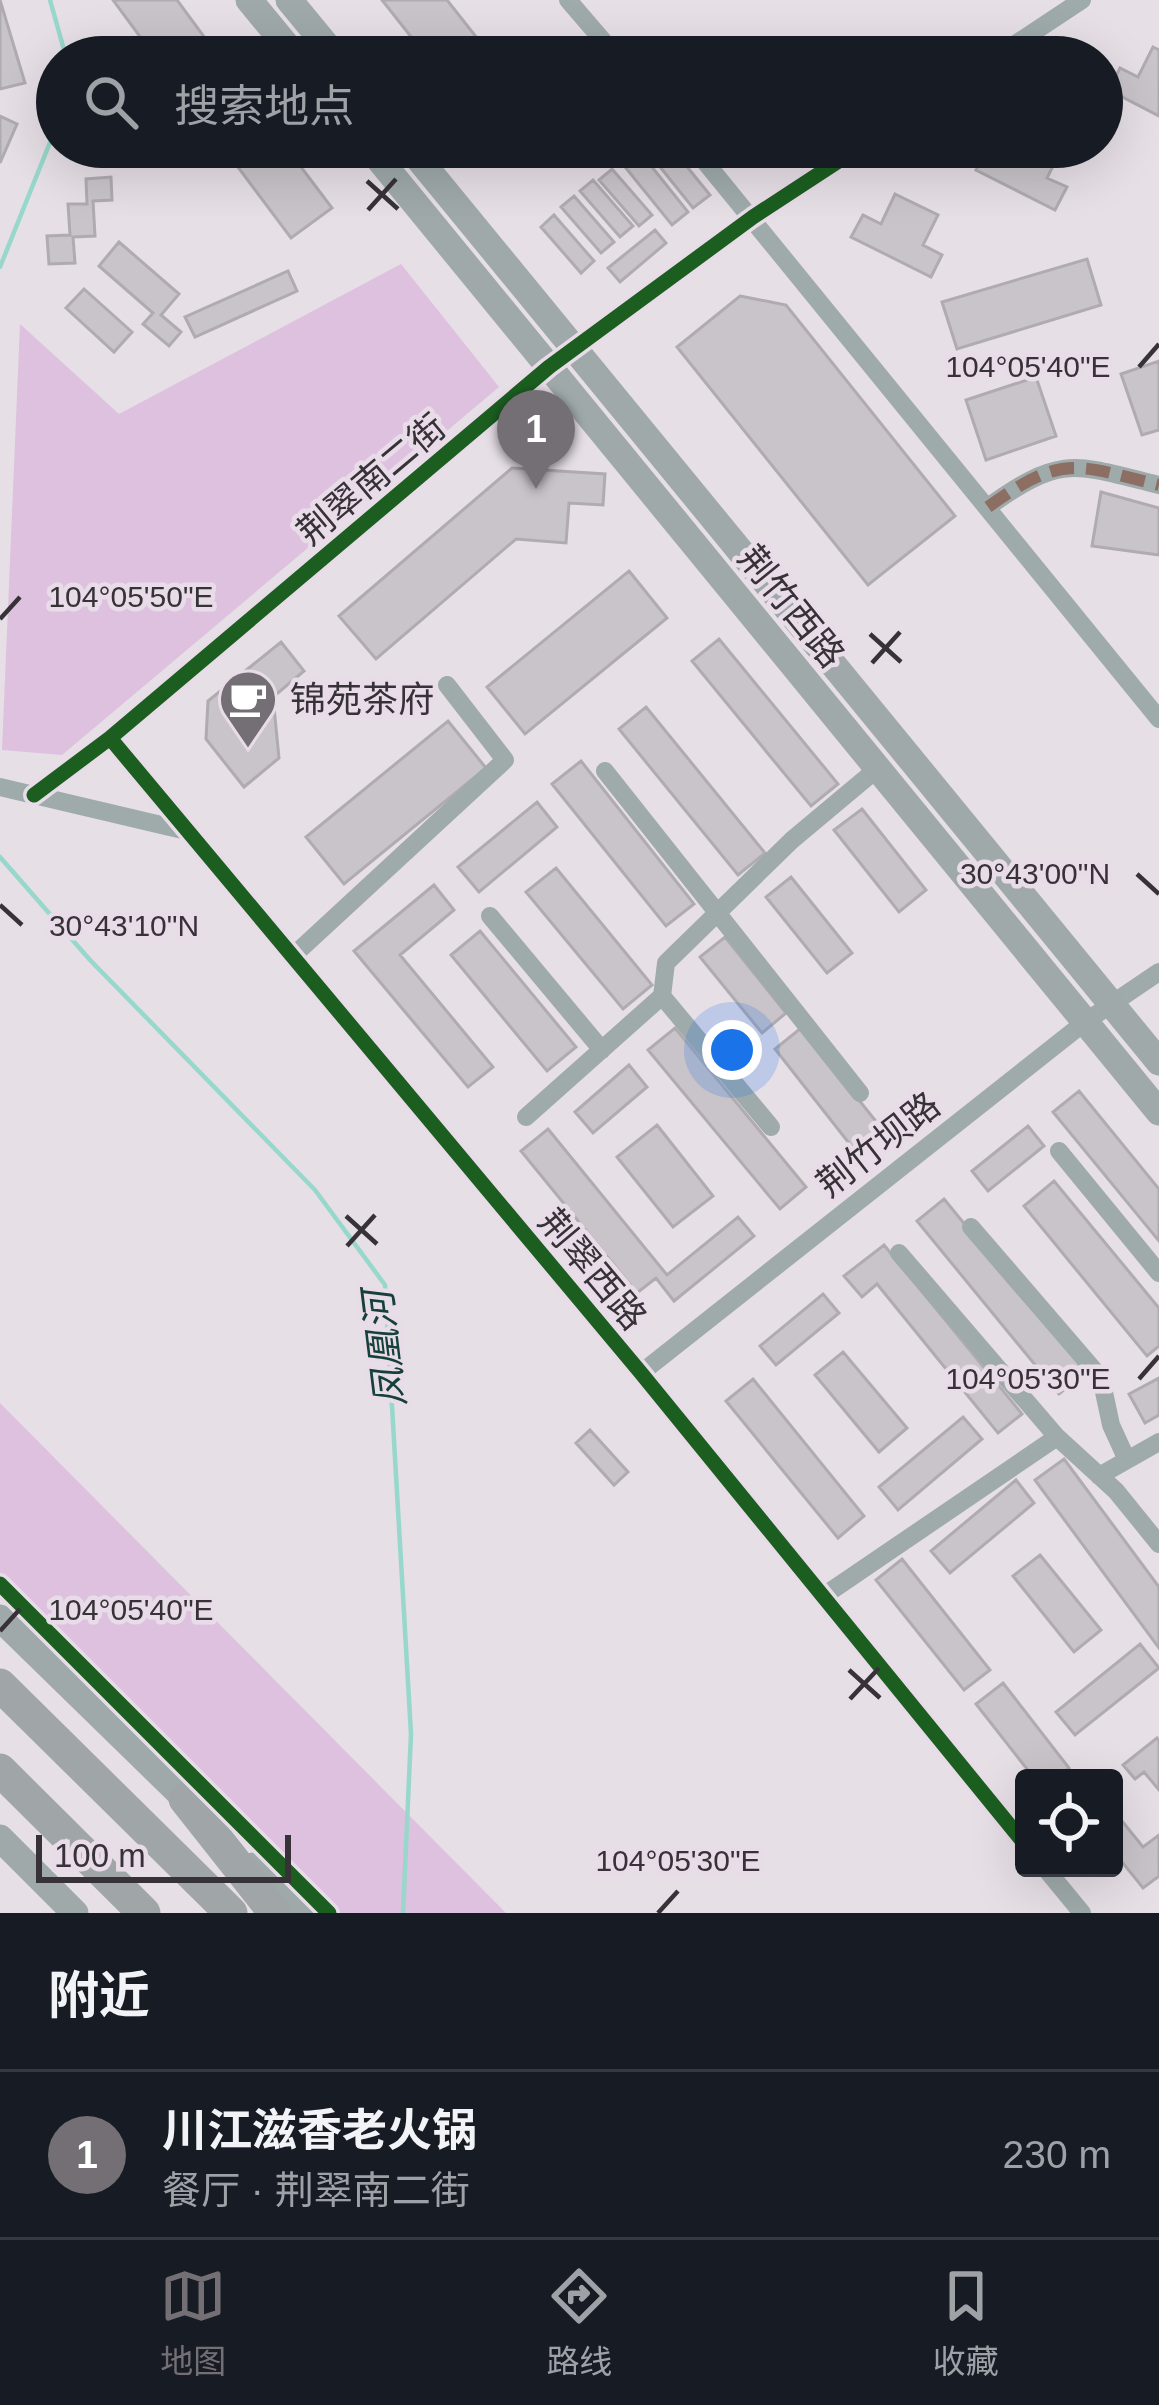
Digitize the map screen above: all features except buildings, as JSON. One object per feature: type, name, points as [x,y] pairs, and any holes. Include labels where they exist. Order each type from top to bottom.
[{"type":"highway","points":[[0,1685],[231,1913]]},
{"type":"highway","points":[[0,1770],[144,1913]]},
{"type":"highway","points":[[185,1799],[275,1913]]},
{"type":"main road","points":[[249,0],[279,36]]},
{"type":"main road","points":[[289,0],[319,36]]},
{"type":"main road","name":"荆竹西路","points":[[386,168],[1159,1112]]},
{"type":"main road","name":"荆竹西路","points":[[426,168],[1159,1063]]},
{"type":"main road","points":[[0,1618],[301,1913]]},
{"type":"main road","points":[[0,1838],[75,1913]]},
{"type":"street","points":[[568,0],[599,36]]},
{"type":"street","points":[[1028,36],[1082,0]]},
{"type":"street","points":[[711,168],[1159,719]]},
{"type":"street","name":"荆翠南二街","points":[[34,795],[110,738],[549,368],[753,217],[828,168]]},
{"type":"street","points":[[988,507],[1035,473],[1082,466],[1159,484]]},
{"type":"street","points":[[294,955],[505,760],[447,685]]},
{"type":"street","name":"荆翠西路","points":[[110,738],[641,1373],[1015,1832]]},
{"type":"street","points":[[526,1117],[662,996],[666,963],[878,768]]},
{"type":"street","points":[[605,771],[860,1093]]},
{"type":"street","points":[[0,788],[190,832]]},
{"type":"street","points":[[490,916],[602,1050]]},
{"type":"street","name":"荆竹坝路","points":[[641,1373],[1085,1022],[1159,972]]},
{"type":"street","points":[[662,996],[771,1127]]},
{"type":"street","points":[[1058,1150],[1159,1274]]},
{"type":"street","points":[[971,1227],[1100,1378],[1111,1425],[1127,1460]]},
{"type":"street","points":[[899,1253],[1057,1437],[1159,1544]]},
{"type":"street","points":[[822,1597],[1057,1437]]},
{"type":"street","points":[[1099,1476],[1159,1442]]},
{"type":"street","points":[[1052,1877],[1082,1913]]},
{"type":"shaded area","points":[[401,264],[499,387],[62,755],[2,750],[20,324],[119,414]]},
{"type":"shaded area","points":[[0,1403],[506,1913],[323,1913],[0,1592]]},
{"type":"waterway","name":"凤凰河","points":[[50,0],[60,36]]},
{"type":"waterway","name":"凤凰河","points":[[0,267],[40,168]]},
{"type":"waterway","name":"凤凰河","points":[[0,857],[90,960],[315,1190],[385,1285],[411,1734],[403,1913]]},
{"type":"marked path","points":[[988,507],[1034,478],[1069,468],[1159,485]]},
{"type":"cycle path","points":[[34,795],[110,738],[549,367],[753,217],[828,168]]},
{"type":"cycle path","points":[[110,738],[641,1373],[1015,1832]]},
{"type":"cycle path","points":[[0,1584],[329,1913]]},
{"type":"place","name":"川江滋香老火锅","points":[[536,489]]},
{"type":"place","name":"锦苑茶府","points":[[248,750]]}]
